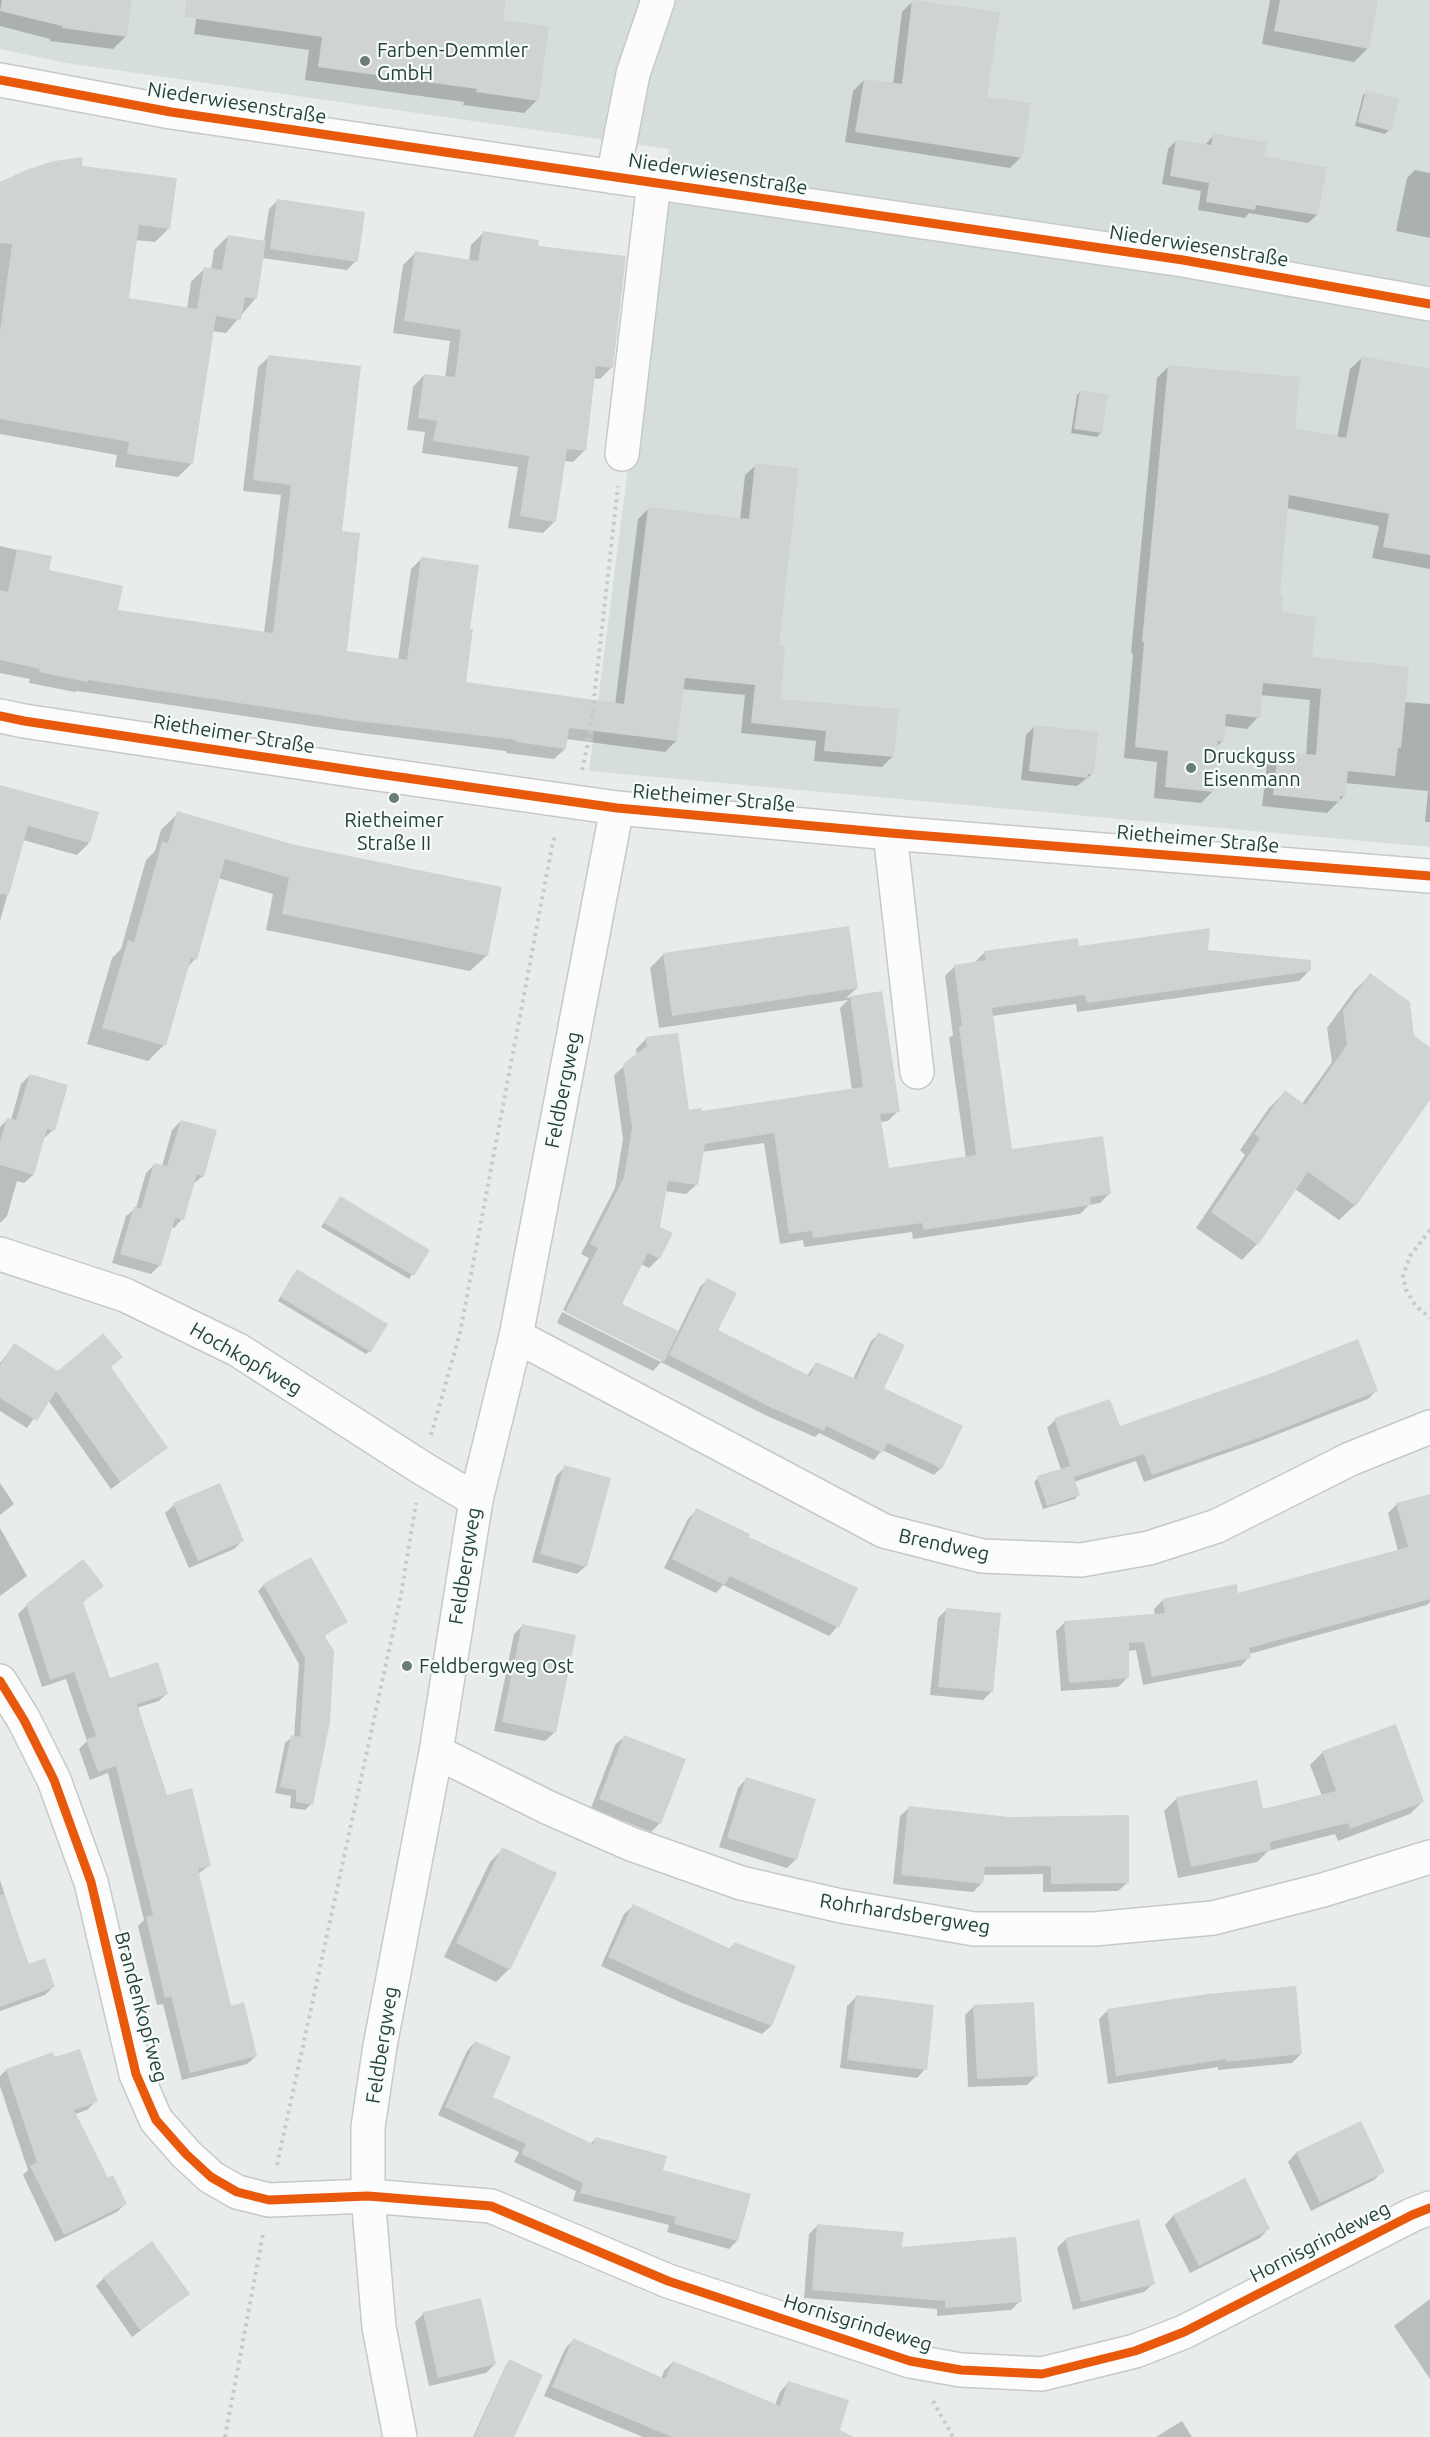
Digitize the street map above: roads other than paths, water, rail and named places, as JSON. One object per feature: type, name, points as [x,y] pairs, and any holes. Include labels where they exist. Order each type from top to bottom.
[{"type":"street","points":[[614,177],[633,74],[658,0]]},
{"type":"street","name":"Niederwiesenstraße","points":[[8,90],[1183,260],[1430,304]]},
{"type":"street","points":[[622,454],[654,182]]},
{"type":"street","name":"Rietheimer Straße","points":[[0,716],[59,727],[617,808],[1430,876]]},
{"type":"street","name":"Feldbergweg","points":[[400,2437],[379,2327],[368,2196],[368,2127],[380,2046],[436,1752],[476,1500],[516,1336],[617,808]]},
{"type":"street","points":[[890,832],[917,1072]]},
{"type":"street","name":"Hochkopfweg","points":[[0,1254],[125,1295],[238,1350],[476,1500]]},
{"type":"street","name":"Brendweg","points":[[516,1336],[884,1531],[982,1556],[1081,1560],[1149,1548],[1217,1526],[1350,1459],[1430,1427]]},
{"type":"street","name":"Brandenkopfweg","points":[[0,1681],[24,1720],[54,1780],[87,1872],[136,2074],[156,2120],[186,2154],[211,2177],[237,2192],[269,2200],[368,2196]]},
{"type":"street","name":"Rohrhardsbergweg","points":[[436,1752],[549,1808],[631,1844],[741,1883],[841,1906],[974,1929],[1094,1929],[1213,1918],[1323,1890],[1430,1857]]},
{"type":"street","name":"Hornisgrindeweg","points":[[368,2196],[491,2206],[668,2281],[910,2361],[961,2370],[1042,2374],[1135,2351],[1184,2332],[1412,2215],[1430,2208]]},
{"type":"place","name":"Farben-Demmler GmbH","points":[[365,61]]},
{"type":"place","name":"Druckguss Eisenmann","points":[[1191,768]]},
{"type":"place","name":"Rietheimer Straße II","points":[[394,798]]},
{"type":"place","name":"Feldbergweg Ost","points":[[407,1666]]}]
